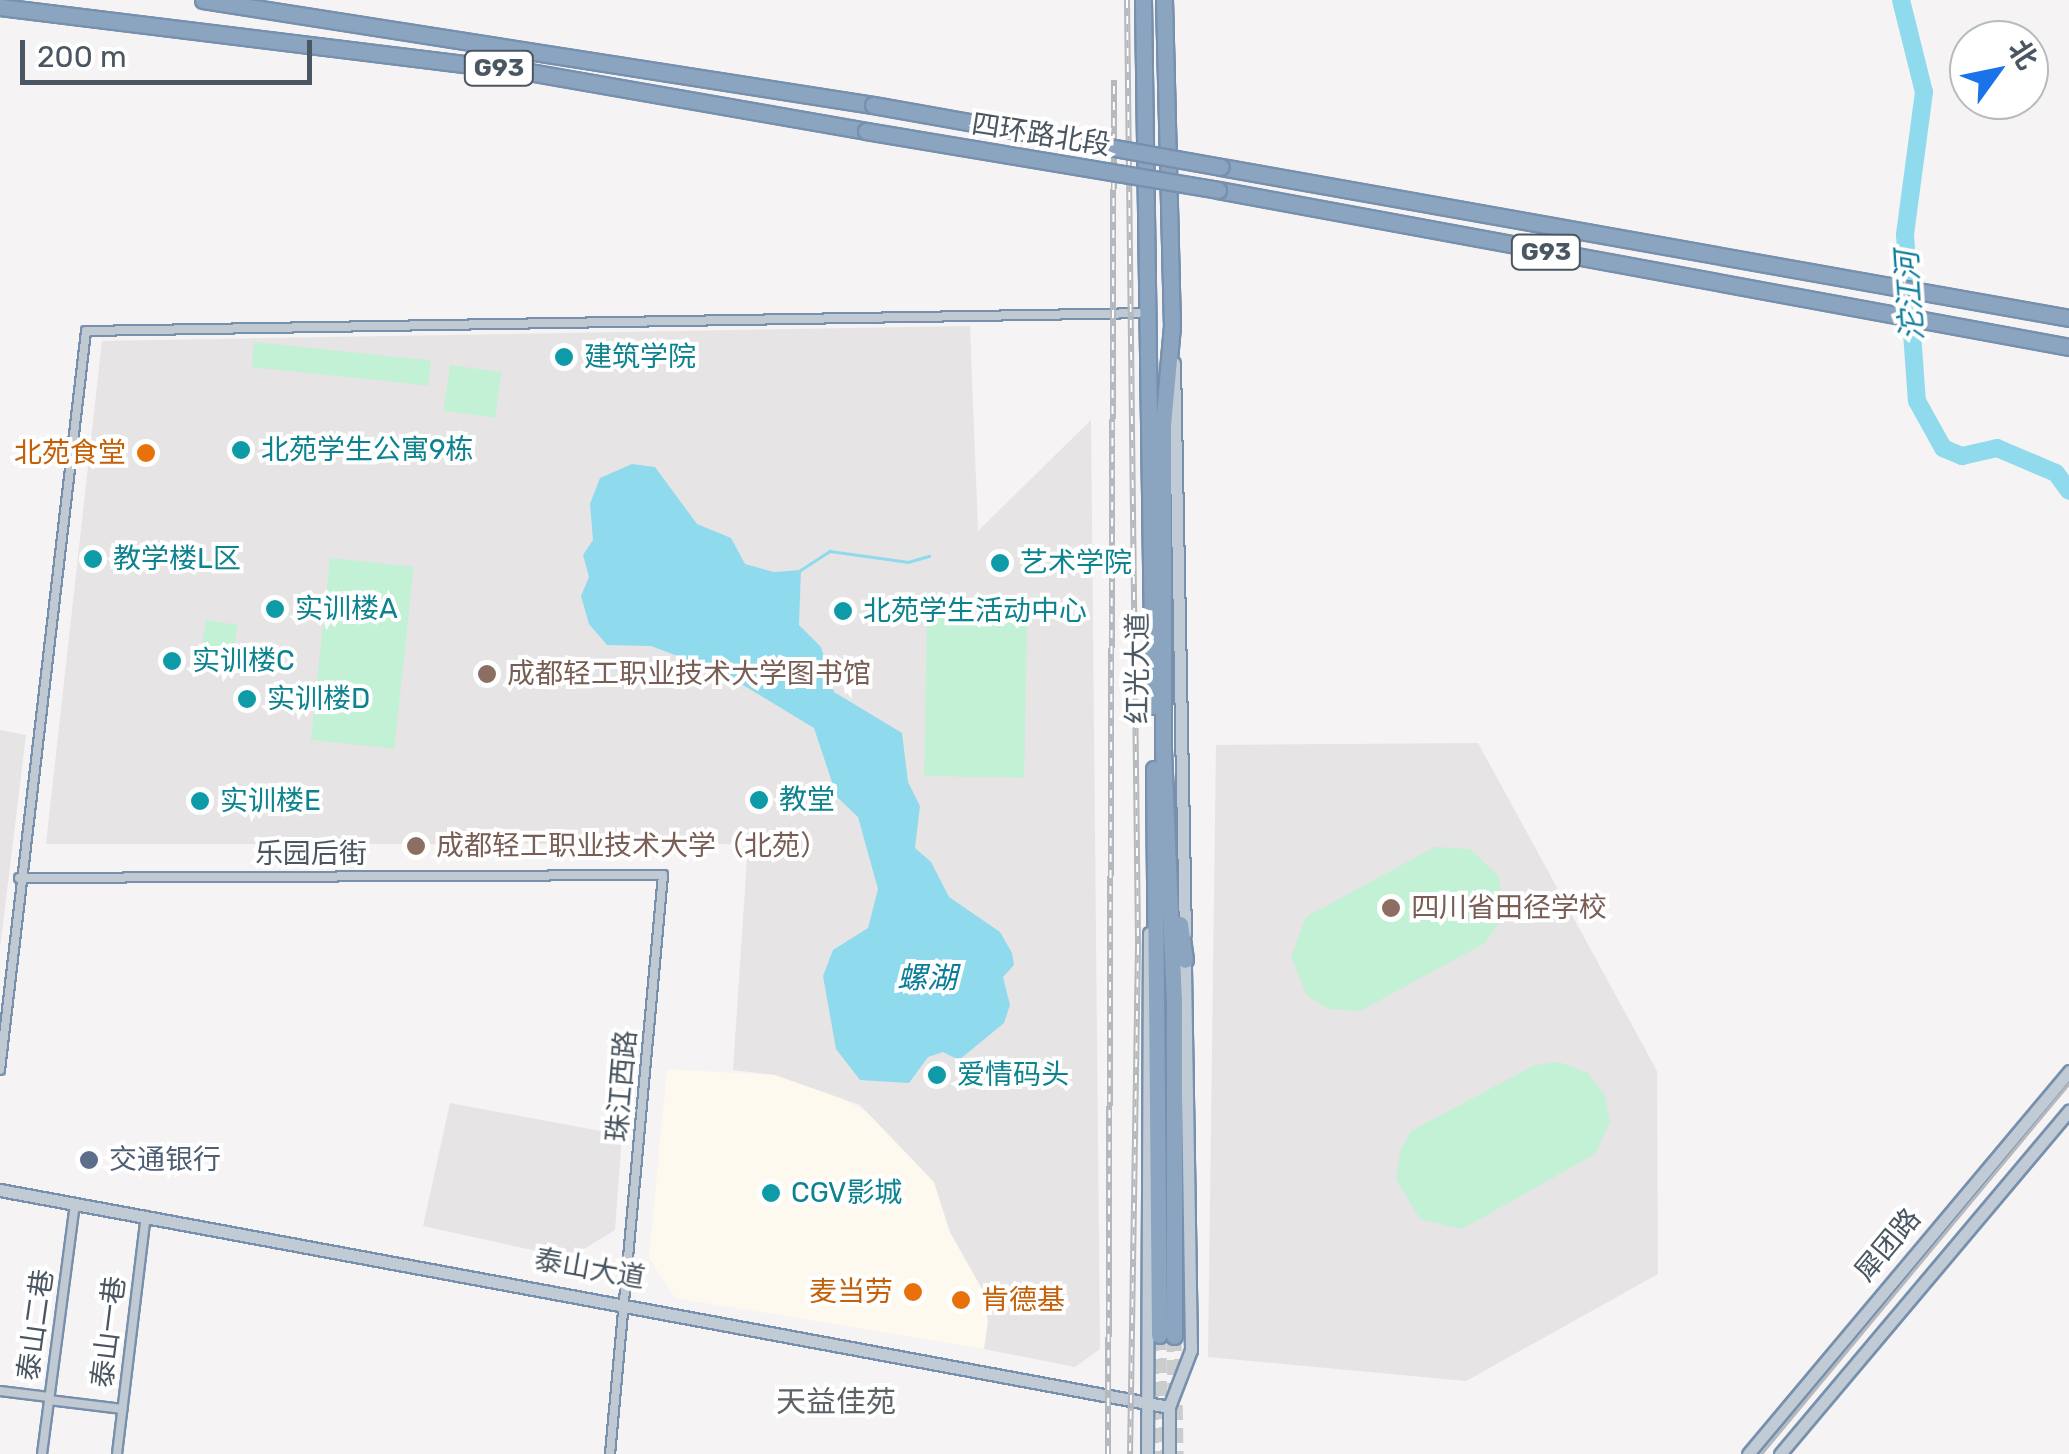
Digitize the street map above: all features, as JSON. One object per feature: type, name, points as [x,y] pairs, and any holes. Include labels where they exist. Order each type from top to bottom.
[{"type":"highway","name":"四环路北段","points":[[202,0],[874,106],[2069,318]]},
{"type":"highway","name":"红光大道","points":[[1143,0],[1145,312],[1167,1336],[1168,840],[1163,424],[1172,326],[1164,0]]},
{"type":"highway","name":"四环路北段","points":[[0,7],[529,72],[1218,190],[2069,347]]},
{"type":"highway","points":[[1168,840],[1185,960]]},
{"type":"main road","points":[[1169,1454],[1169,1407],[1191,1350],[1179,428],[1172,326]]},
{"type":"main road","points":[[1147,1454],[1146,974],[1156,864]]},
{"type":"main road","name":"犀团路","points":[[1748,1454],[2069,1070]]},
{"type":"main road","name":"犀团路","points":[[1780,1454],[2069,1111]]},
{"type":"main road","name":"泰山大道","points":[[0,1190],[625,1301],[1169,1407]]},
{"type":"street","points":[[0,1070],[19,878],[86,331],[1145,312]]},
{"type":"street","name":"乐园后街","points":[[19,878],[663,875]]},
{"type":"street","name":"珠江西路","points":[[610,1454],[663,875]]},
{"type":"street","name":"泰山二巷","points":[[42,1454],[75,1203]]},
{"type":"street","name":"泰山一巷","points":[[116,1454],[146,1216]]},
{"type":"street","points":[[0,1391],[122,1409]]},
{"type":"shaded area","name":"成都轻工职业技术大学（北苑）","points":[[970,326],[978,531],[1091,420],[1100,1349],[1075,1367],[984,1349],[988,1321],[982,1289],[950,1232],[934,1182],[860,1105],[775,1075],[733,1070],[748,844],[46,844],[102,341]]},
{"type":"shaded area","points":[[0,730],[26,735],[0,948]]},
{"type":"shaded area","name":"四川省田径学校","points":[[1478,743],[1657,1071],[1658,1274],[1466,1381],[1208,1357],[1216,745]]},
{"type":"shaded area","points":[[667,1069],[774,1075],[827,1090],[873,1116],[934,1182],[950,1232],[982,1289],[988,1321],[984,1349],[675,1298],[649,1258]]},
{"type":"shaded area","points":[[450,1103],[622,1135],[615,1230],[569,1258],[423,1226]]},
{"type":"green space","points":[[254,342],[431,361],[428,385],[251,367]]},
{"type":"green space","points":[[450,365],[501,372],[495,418],[444,411]]},
{"type":"green space","points":[[330,558],[414,567],[394,749],[311,740]]},
{"type":"green space","points":[[927,617],[1027,619],[1024,778],[924,776]]},
{"type":"green space","points":[[206,620],[238,625],[231,666],[200,660]]},
{"type":"green space","points":[[1435,847],[1470,849],[1499,876],[1503,917],[1485,943],[1360,1011],[1329,1009],[1307,996],[1291,957],[1306,917]]},
{"type":"green space","points":[[1559,1062],[1588,1073],[1605,1095],[1610,1122],[1595,1154],[1462,1229],[1420,1219],[1396,1179],[1400,1151],[1411,1131],[1535,1065]]},
{"type":"water","name":"螺湖","points":[[632,464],[655,467],[697,524],[731,538],[745,564],[774,572],[801,570],[799,625],[821,647],[834,692],[902,733],[908,782],[920,806],[915,848],[931,862],[949,897],[1000,932],[1012,953],[1014,965],[1003,977],[1010,1005],[1004,1023],[959,1060],[943,1052],[928,1057],[909,1083],[860,1080],[836,1049],[823,976],[833,950],[868,928],[878,889],[858,817],[837,797],[814,728],[725,674],[651,646],[607,645],[589,624],[581,596],[589,577],[583,555],[593,540],[590,504],[600,478]]},
{"type":"waterway","name":"沱江河","points":[[1901,0],[1924,92],[1905,235],[1917,401],[1943,448],[1962,456],[1997,448],[2056,473],[2069,491]]},
{"type":"waterway","points":[[799,571],[830,551],[908,562],[929,556]]},
{"type":"tunnel","points":[[1159,1335],[1160,1454]]},
{"type":"tunnel","points":[[1174,1336],[1176,1454]]},
{"type":"tram line","points":[[1761,1454],[2069,1083]]},
{"type":"railway","points":[[1127,0],[1138,947],[1130,1454]]},
{"type":"railway","points":[[1108,1454],[1114,80]]},
{"type":"place","name":"建筑学院","points":[[564,357]]},
{"type":"place","name":"北苑学生公寓9栋","points":[[241,450]]},
{"type":"place","name":"北苑食堂","points":[[146,453]]},
{"type":"place","name":"教学楼L区","points":[[93,559]]},
{"type":"place","name":"艺术学院","points":[[1000,563]]},
{"type":"place","name":"实训楼A","points":[[275,609]]},
{"type":"place","name":"北苑学生活动中心","points":[[843,611]]},
{"type":"place","name":"实训楼C","points":[[172,661]]},
{"type":"place","name":"成都轻工职业技术大学图书馆","points":[[487,674]]},
{"type":"place","name":"实训楼D","points":[[247,699]]},
{"type":"place","name":"教堂","points":[[759,800]]},
{"type":"place","name":"实训楼E","points":[[200,801]]},
{"type":"place","name":"成都轻工职业技术大学（北苑）","points":[[416,846]]},
{"type":"place","name":"四川省田径学校","points":[[1391,908]]},
{"type":"place","name":"爱情码头","points":[[937,1075]]},
{"type":"place","name":"交通银行","points":[[89,1160]]},
{"type":"place","name":"CGV影城","points":[[771,1193]]},
{"type":"place","name":"麦当劳","points":[[913,1292]]},
{"type":"place","name":"肯德基","points":[[961,1300]]},
{"type":"district","name":"天益佳苑","points":[[836,1402]]}]
